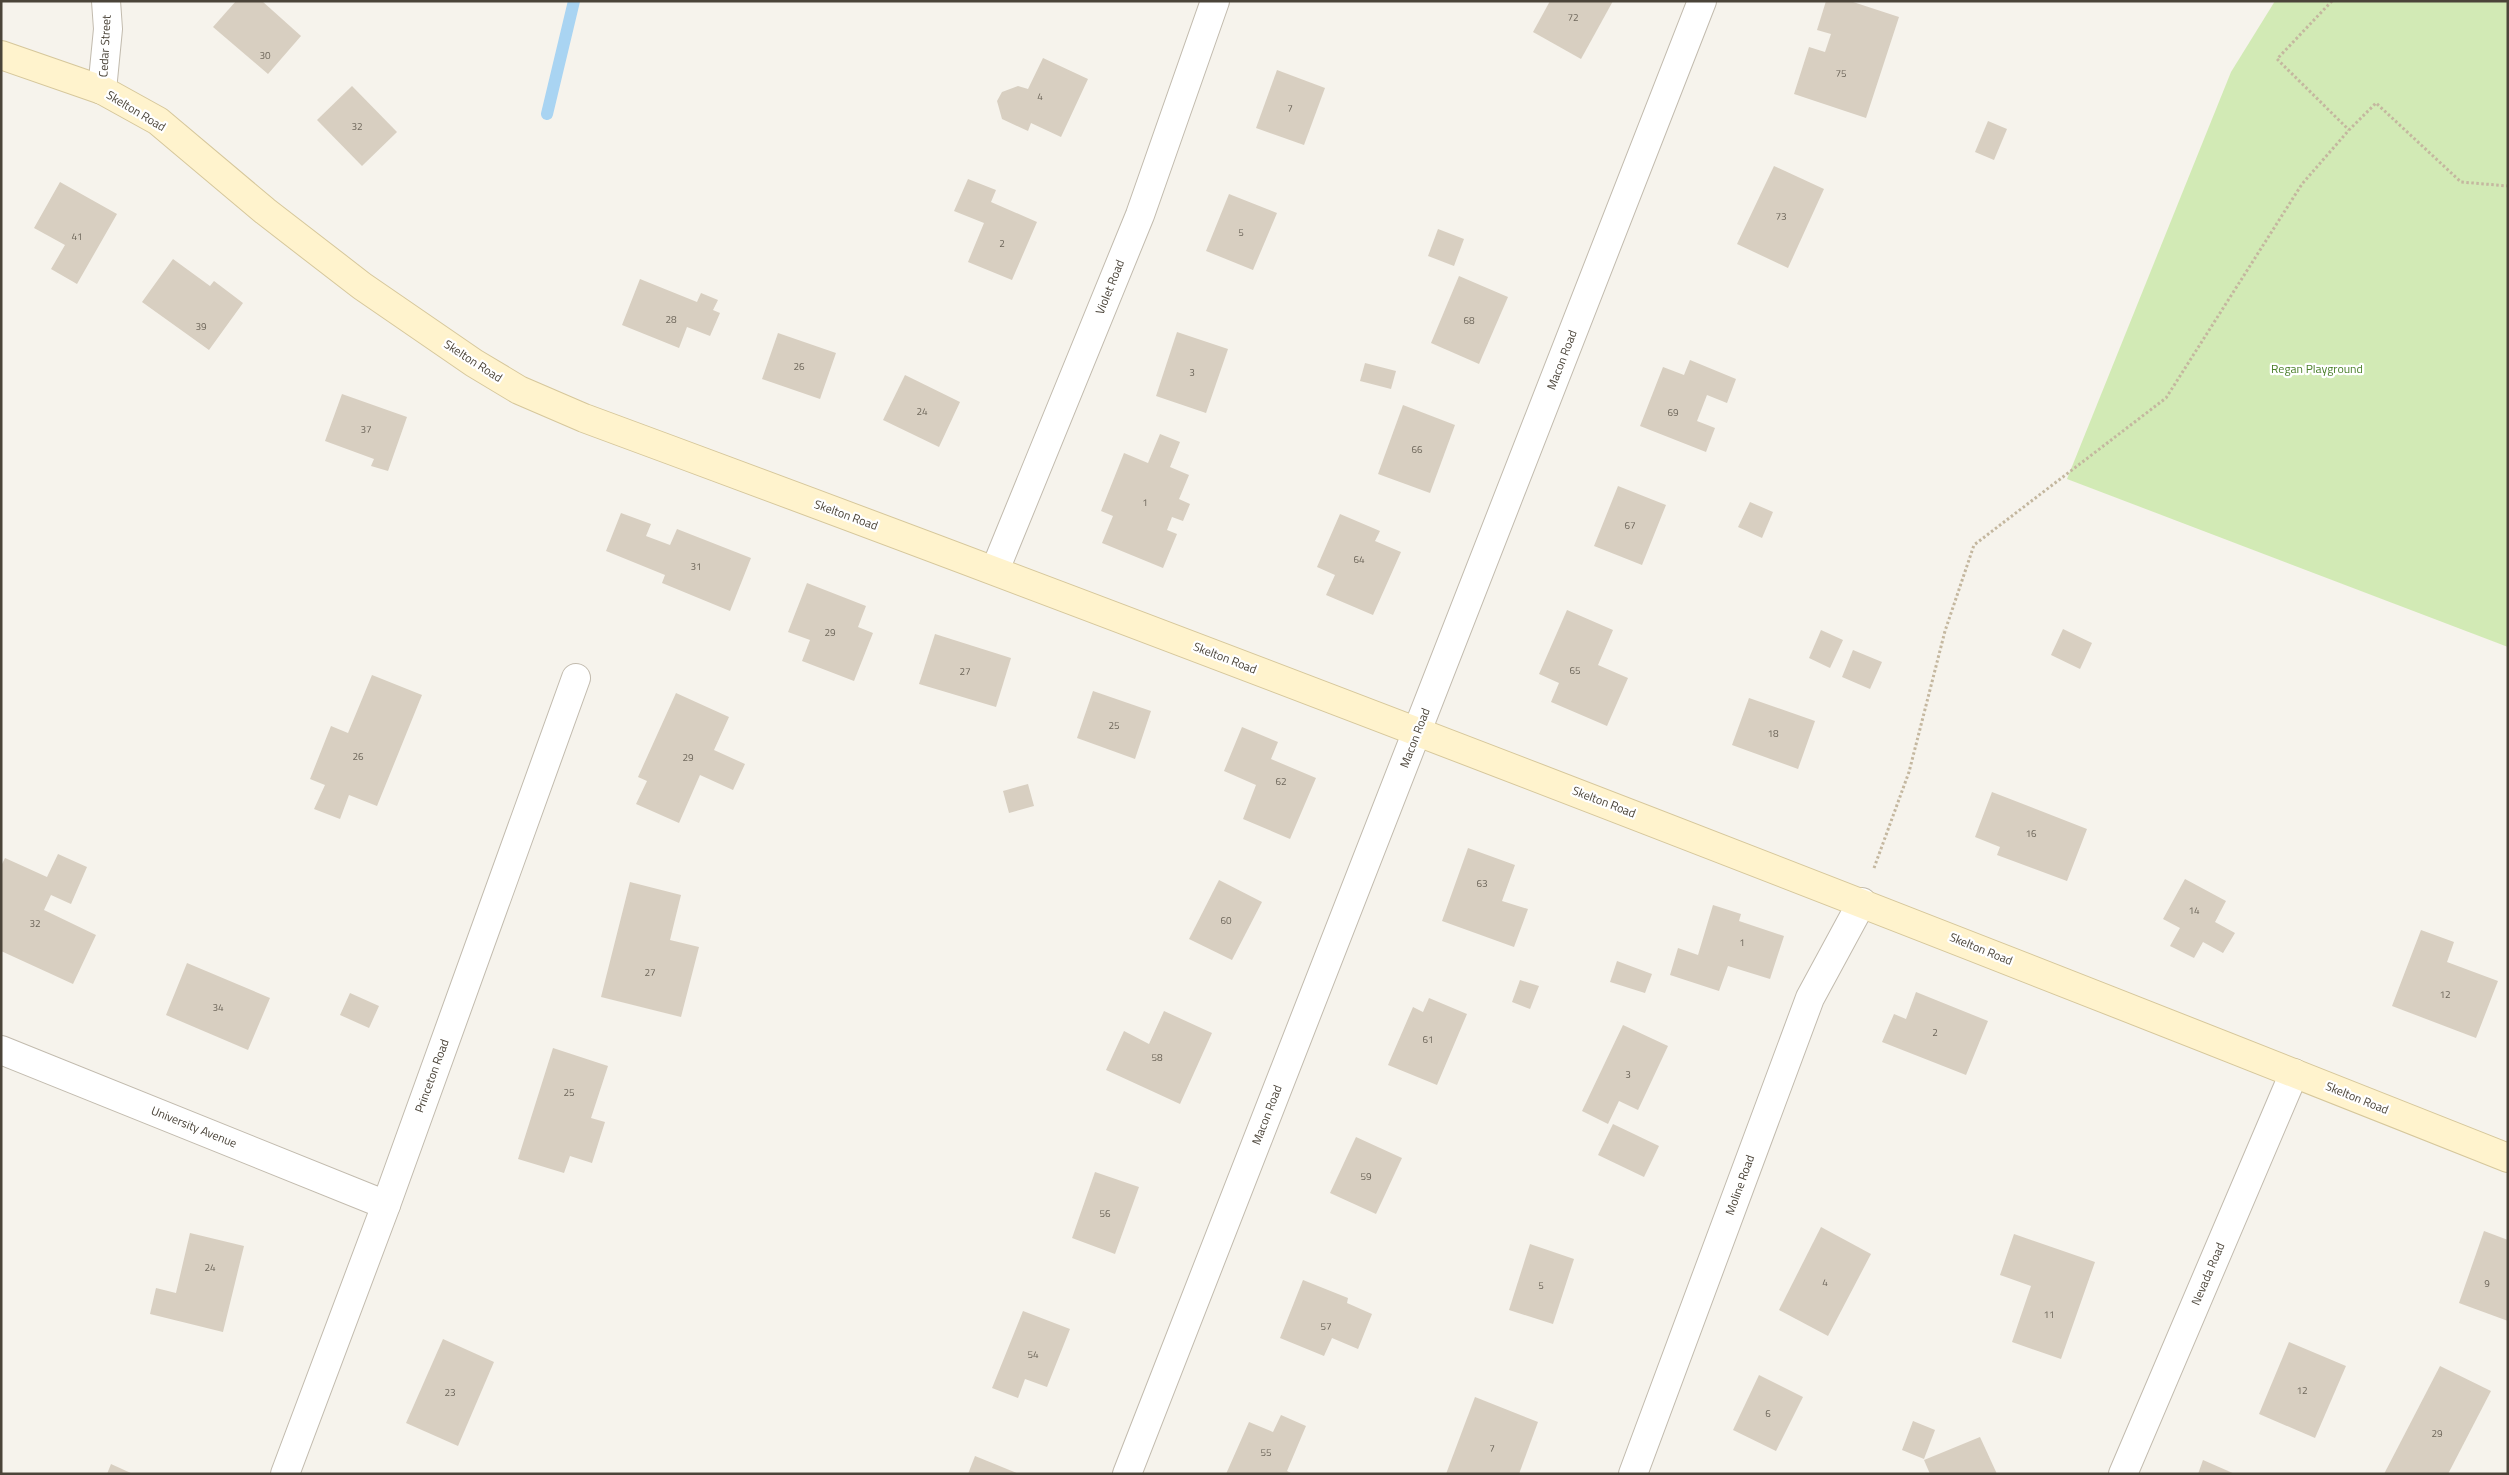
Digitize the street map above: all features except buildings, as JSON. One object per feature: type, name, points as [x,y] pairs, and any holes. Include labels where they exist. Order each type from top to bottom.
[{"type":"street","name":"Cedar Street","points":[[102,90],[108,29],[106,1]]},
{"type":"street","name":"Violet Road","points":[[996,570],[1140,215],[1216,1]]},
{"type":"street","name":"Macon Road","points":[[1127,1474],[1702,1]]},
{"type":"street","name":"Skelton Road","points":[[1,55],[102,90],[158,121],[265,211],[362,286],[474,363],[519,390],[584,418],[996,570],[1862,902],[2508,1158]]},
{"type":"street","name":"Princeton Road","points":[[285,1474],[386,1205],[576,678]]},
{"type":"street","name":"Moline Road","points":[[1633,1474],[1810,998],[1862,902]]},
{"type":"street","name":"University Avenue","points":[[1,1050],[386,1205]]},
{"type":"street","name":"Nevada Road","points":[[2122,1474],[2294,1073]]},
{"type":"path","points":[[2332,1],[2277,59],[2349,130]]},
{"type":"path","points":[[1862,902],[1909,772],[1945,632],[1974,545],[2166,398],[2302,184],[2349,130],[2376,103],[2461,182],[2508,186]]},
{"type":"green space","name":"Regan Playground","points":[[2275,1],[2508,1],[2508,647],[2067,479],[2231,72]]},
{"type":"waterway","points":[[547,114],[574,1]]}]
